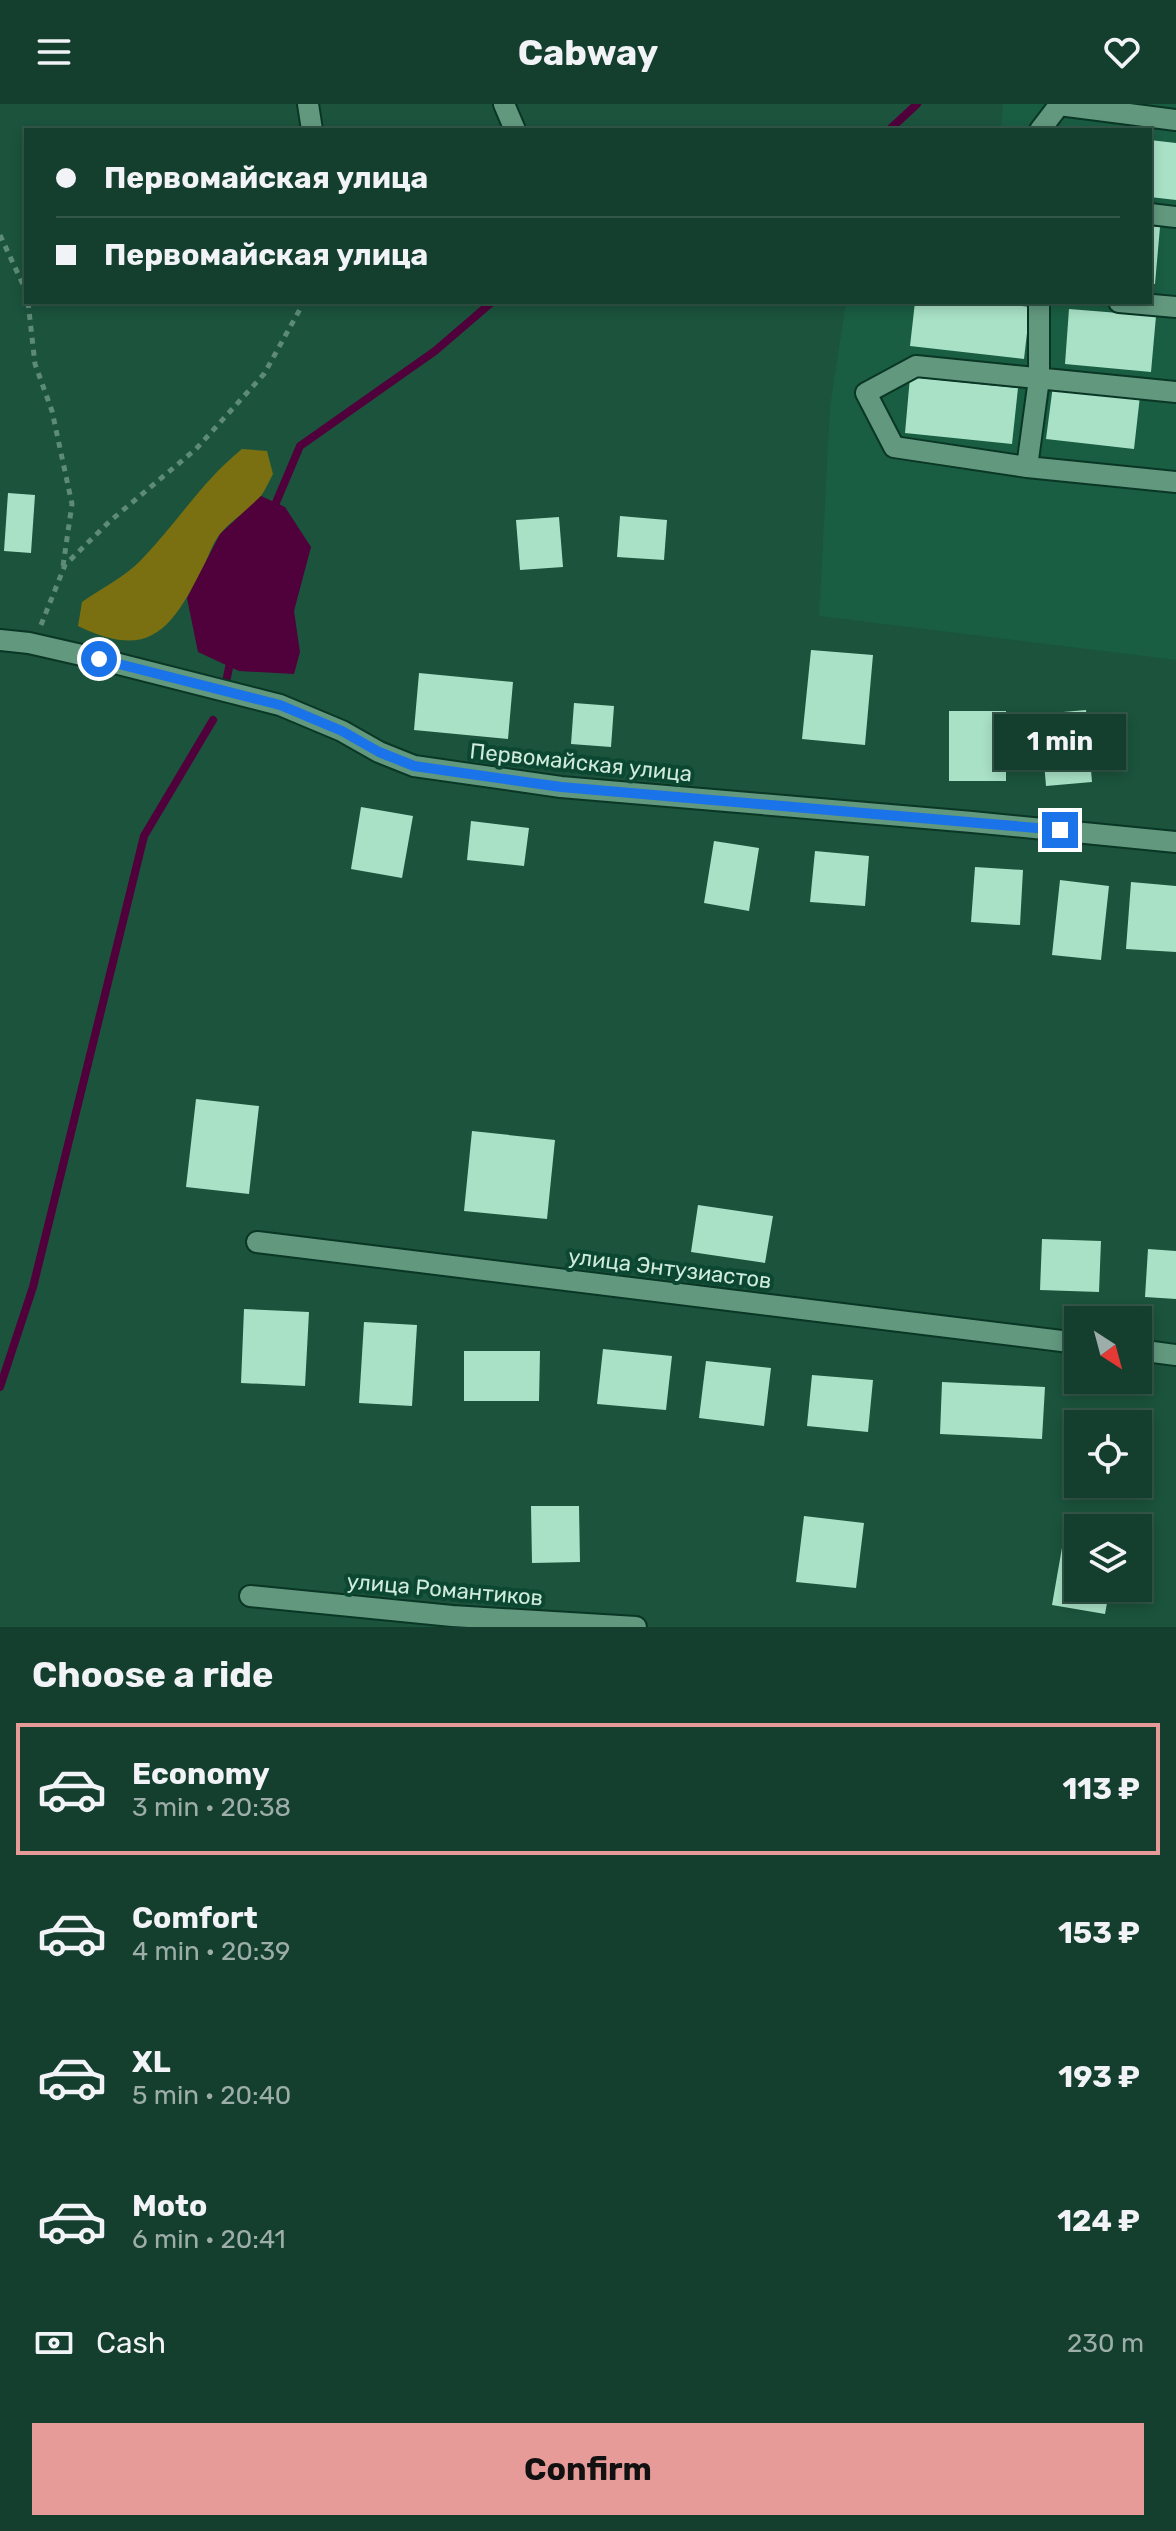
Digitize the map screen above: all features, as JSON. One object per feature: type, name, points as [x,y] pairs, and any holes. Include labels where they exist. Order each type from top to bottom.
[{"type":"street","points":[[308,104],[312,128]]},
{"type":"street","points":[[504,104],[514,128]]},
{"type":"street","points":[[1042,128],[1060,105],[1176,120]]},
{"type":"street","points":[[1152,214],[1176,217]]},
{"type":"street","points":[[1027,467],[1039,379],[1039,304]]},
{"type":"street","points":[[1142,304],[1176,307]]},
{"type":"street","points":[[1176,392],[916,366],[866,393],[894,447],[1027,467],[1176,482]]},
{"type":"street","name":"Первомайская улица","points":[[0,640],[29,643],[280,705],[414,766],[561,787],[1176,842]]},
{"type":"street","name":"улица Энтузиастов","points":[[257,1242],[1064,1341]]},
{"type":"street","points":[[1152,1352],[1176,1355]]},
{"type":"street","name":"улица Романтиков","points":[[250,1596],[452,1616],[636,1627]]},
{"type":"path","points":[[0,235],[24,287]]},
{"type":"path","points":[[28,304],[35,364],[52,411],[72,504],[63,571]]},
{"type":"path","points":[[29,643],[39,630],[65,565],[110,521],[196,449],[264,374],[303,304]]},
{"type":"shaded area","points":[[1003,104],[1176,104],[1176,660],[819,616],[830,406],[846,304],[1152,304],[1152,128],[1001,128]]},
{"type":"shaded area","points":[[242,449],[267,451],[273,474],[261,496],[230,523],[213,544],[192,588],[170,621],[142,639],[124,640],[78,626],[82,602],[136,565],[202,488]]},
{"type":"shaded area","points":[[261,496],[285,507],[311,547],[294,611],[300,652],[294,674],[239,671],[198,652],[187,598],[220,534]]},
{"type":"building","points":[[1152,140],[1176,143],[1176,200],[1152,197]]},
{"type":"building","points":[[1152,226],[1160,227],[1155,284],[1152,284]]},
{"type":"building","points":[[915,304],[1030,307],[1024,359],[910,346]]},
{"type":"building","points":[[1069,309],[1156,316],[1151,372],[1065,364]]},
{"type":"building","points":[[910,377],[1018,388],[1012,444],[905,433]]},
{"type":"building","points":[[1053,385],[1140,396],[1134,449],[1046,439]]},
{"type":"building","points":[[8,493],[35,495],[31,553],[4,551]]},
{"type":"building","points":[[620,516],[667,520],[664,560],[617,557]]},
{"type":"building","points":[[559,517],[563,567],[520,570],[516,520]]},
{"type":"building","points":[[811,650],[873,655],[865,745],[802,739]]},
{"type":"building","points":[[419,673],[513,682],[508,739],[414,730]]},
{"type":"building","points":[[574,703],[614,706],[611,747],[571,744]]},
{"type":"building","points":[[1086,710],[1092,782],[1046,786],[1040,714]]},
{"type":"building","points":[[949,711],[1006,711],[1006,781],[949,781]]},
{"type":"building","points":[[361,807],[413,816],[402,878],[351,869]]},
{"type":"building","points":[[471,821],[529,828],[524,866],[467,860]]},
{"type":"building","points":[[714,841],[759,848],[749,911],[704,903]]},
{"type":"building","points":[[815,851],[869,856],[865,906],[810,902]]},
{"type":"building","points":[[975,867],[1023,870],[1020,925],[971,922]]},
{"type":"building","points":[[1060,880],[1109,886],[1101,960],[1052,955]]},
{"type":"building","points":[[1131,882],[1176,886],[1176,952],[1126,949]]},
{"type":"building","points":[[196,1099],[259,1106],[249,1194],[186,1187]]},
{"type":"building","points":[[472,1131],[555,1140],[547,1219],[464,1211]]},
{"type":"building","points":[[698,1205],[773,1216],[765,1263],[691,1252]]},
{"type":"building","points":[[1042,1239],[1101,1241],[1099,1292],[1040,1290]]},
{"type":"building","points":[[1148,1249],[1176,1251],[1176,1299],[1145,1297]]},
{"type":"building","points":[[244,1309],[309,1312],[305,1386],[241,1383]]},
{"type":"building","points":[[364,1322],[417,1325],[412,1406],[359,1403]]},
{"type":"building","points":[[603,1349],[672,1356],[666,1410],[597,1404]]},
{"type":"building","points":[[464,1351],[540,1351],[539,1401],[464,1401]]},
{"type":"building","points":[[706,1361],[771,1368],[764,1426],[699,1418]]},
{"type":"building","points":[[812,1375],[873,1380],[868,1432],[807,1426]]},
{"type":"building","points":[[942,1382],[1045,1387],[1042,1439],[940,1434]]},
{"type":"building","points":[[531,1506],[579,1506],[580,1562],[532,1563]]},
{"type":"building","points":[[804,1516],[864,1523],[856,1588],[796,1582]]},
{"type":"building","points":[[1063,1542],[1064,1602],[1107,1602],[1105,1614],[1052,1605]]},
{"type":"waterway","points":[[891,128],[917,104]]},
{"type":"waterway","points":[[272,512],[300,446],[435,351],[490,304]]},
{"type":"waterway","points":[[226,682],[231,658]]},
{"type":"waterway","points":[[0,1387],[33,1287],[144,836],[213,720]]},
{"type":"route","points":[[99,659],[280,705],[414,766],[561,787],[1060,830]]}]
